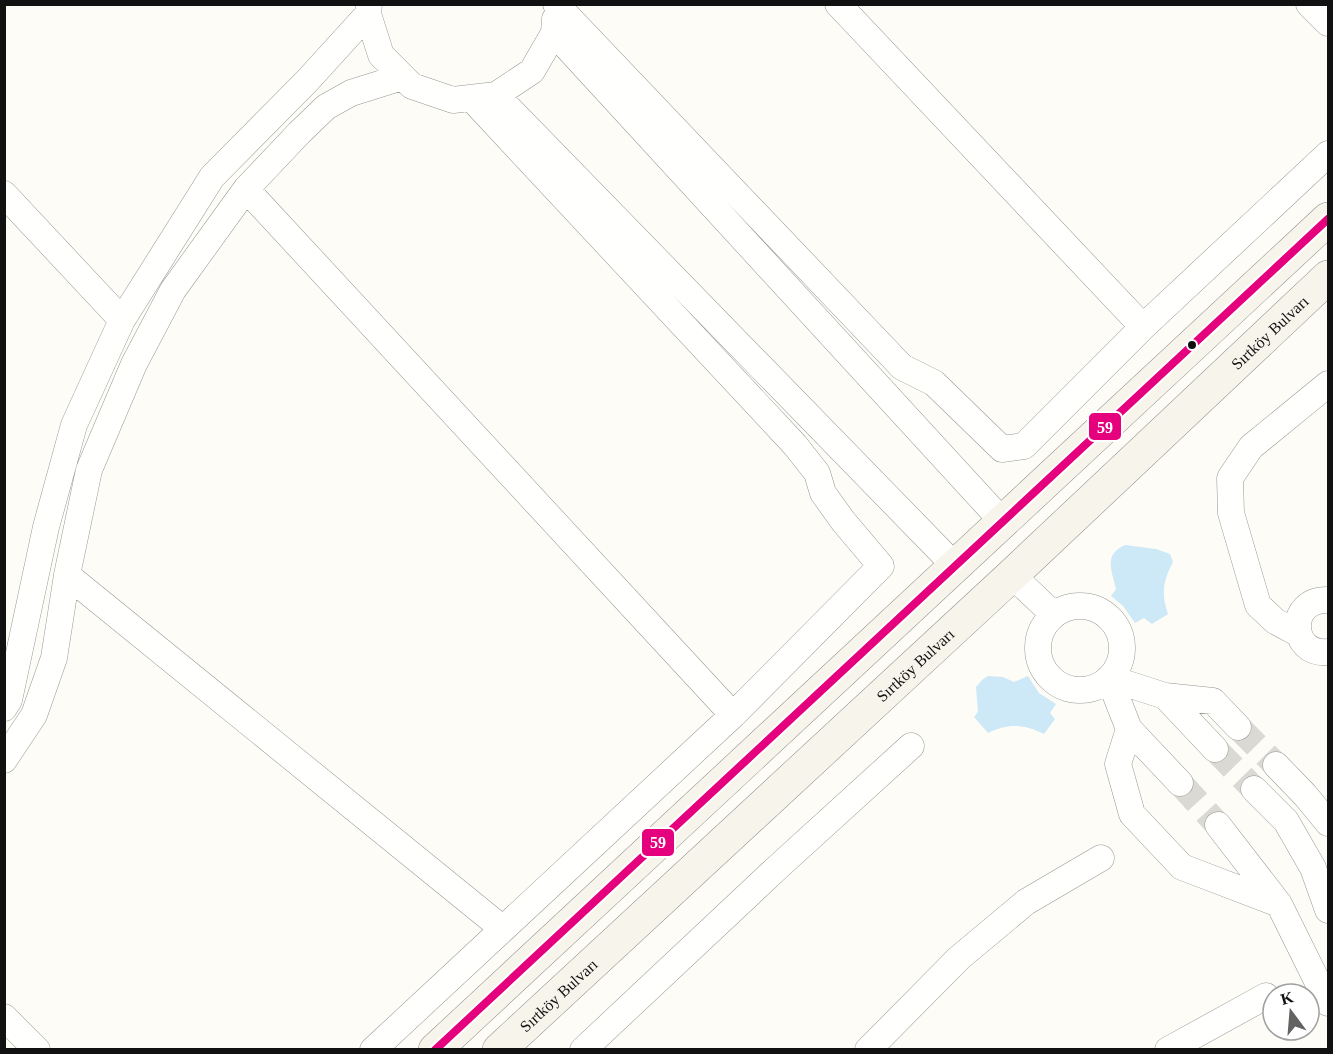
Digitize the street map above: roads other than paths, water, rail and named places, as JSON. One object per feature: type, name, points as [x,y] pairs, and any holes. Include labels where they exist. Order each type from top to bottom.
[{"type":"main road","points":[[435,1050],[1329,219]]},
{"type":"main road","name":"Sırtköy Bulvarı","points":[[499,1050],[1023,565],[1329,277]]},
{"type":"main road","points":[[1003,522],[1023,565]]},
{"type":"main road","points":[[956,566],[987,598]]},
{"type":"main road","points":[[670,831],[702,861]]},
{"type":"street","points":[[369,9],[381,55],[412,86],[453,100],[484,96],[532,71],[554,33],[556,4]]},
{"type":"street","points":[[556,4],[902,367],[934,383],[1002,449],[1024,446],[1143,327],[1329,154]]},
{"type":"street","points":[[838,4],[1143,327]]},
{"type":"street","points":[[1309,4],[1329,23]]},
{"type":"street","points":[[34,715],[6,701],[46,526],[74,425],[122,320],[212,177],[307,81],[369,9]]},
{"type":"street","points":[[554,33],[1003,522]]},
{"type":"street","points":[[4,760],[34,715],[54,657],[67,575],[89,470],[134,364],[173,290],[246,189],[298,133],[326,108],[351,93],[402,77]]},
{"type":"street","points":[[484,96],[956,566]]},
{"type":"street","points":[[373,1050],[733,715],[881,566],[823,493],[817,472],[795,445],[484,96]]},
{"type":"street","points":[[246,189],[733,715]]},
{"type":"street","points":[[4,194],[122,320]]},
{"type":"street","points":[[1299,634],[1275,621],[1257,605],[1232,513],[1230,478],[1251,447],[1329,384]]},
{"type":"street","points":[[1023,565],[1053,614]]},
{"type":"street","points":[[67,575],[503,929]]},
{"type":"street","points":[[1329,600],[1319,600],[1304,609],[1298,625],[1302,642],[1308,648],[1316,652],[1329,652]]},
{"type":"street","points":[[1081,606],[1095,608],[1107,615],[1116,626],[1121,639],[1122,653],[1118,667],[1109,678],[1098,686],[1071,689],[1059,684],[1048,675],[1041,663],[1038,650],[1040,636],[1053,614],[1067,608],[1081,606]]},
{"type":"street","points":[[1109,678],[1165,696],[1213,701],[1238,727]]},
{"type":"street","points":[[1109,678],[1129,729],[1180,783]]},
{"type":"street","points":[[1165,696],[1215,749]]},
{"type":"street","points":[[1129,729],[1118,764],[1132,814],[1182,867],[1279,904]]},
{"type":"street","points":[[583,1050],[911,746]]},
{"type":"street","points":[[1276,765],[1329,823]]},
{"type":"street","points":[[1254,789],[1286,821],[1312,868],[1328,907]]},
{"type":"street","points":[[1218,825],[1279,904],[1329,1003]]},
{"type":"street","points":[[868,1050],[958,958],[1026,902],[1101,858]]},
{"type":"street","points":[[1168,1050],[1261,999]]},
{"type":"street","points":[[4,1017],[37,1050]]},
{"type":"water","points":[[1125,545],[1156,549],[1170,554],[1173,562],[1164,588],[1164,600],[1168,614],[1152,624],[1144,618],[1135,623],[1123,606],[1111,596],[1116,589],[1111,570],[1111,559],[1118,549]]},
{"type":"water","points":[[988,676],[1003,677],[1014,682],[1028,676],[1039,693],[1056,704],[1050,713],[1055,719],[1044,734],[1030,728],[1016,726],[988,733],[974,717],[978,712],[976,687]]},
{"type":"tunnel","points":[[1238,727],[1276,765]]},
{"type":"tunnel","points":[[1215,749],[1254,789]]},
{"type":"tunnel","points":[[1180,783],[1218,825]]}]
